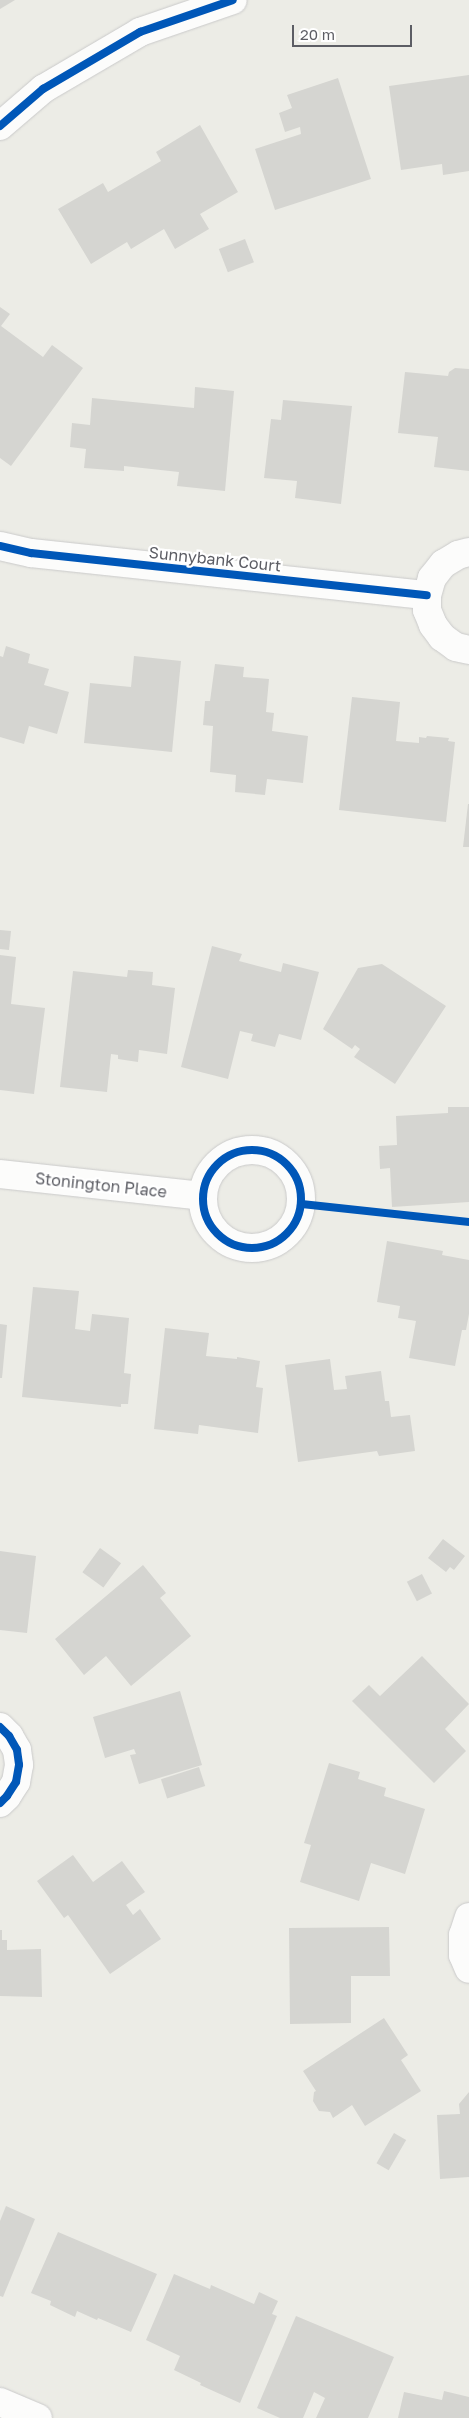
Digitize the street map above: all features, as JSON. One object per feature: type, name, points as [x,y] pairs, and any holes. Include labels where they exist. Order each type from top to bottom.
[{"type":"street","points":[[0,126],[43,89],[140,32],[233,0]]},
{"type":"street","name":"Sunnybank Court","points":[[0,546],[31,553],[427,595]]},
{"type":"street","points":[[469,552],[458,555],[443,564],[432,578],[427,595],[428,610],[433,625],[449,642],[469,650]]},
{"type":"street","name":"Stonington Place","points":[[0,1174],[202,1196]]},
{"type":"street","points":[[0,1727],[10,1736],[16,1750],[19,1765],[16,1782],[0,1803]]},
{"type":"street","points":[[469,1917],[463,1934],[463,1955],[469,1969]]},
{"type":"street","points":[[0,2402],[38,2418]]},
{"type":"building","points":[[0,0],[15,0],[0,9]]},
{"type":"building","points":[[469,75],[469,171],[443,175],[442,164],[401,170],[389,86]]},
{"type":"building","points":[[338,78],[371,179],[275,210],[255,149],[301,134],[300,127],[285,132],[279,113],[292,108],[287,95]]},
{"type":"building","points":[[200,125],[238,192],[200,214],[209,229],[175,249],[164,229],[131,249],[127,242],[91,264],[58,209],[103,183],[108,192],[161,161],[156,152]]},
{"type":"building","points":[[245,239],[254,262],[228,272],[219,249]]},
{"type":"building","points":[[0,307],[10,314],[1,326],[43,357],[52,345],[83,368],[11,466],[0,458]]},
{"type":"building","points":[[455,368],[469,369],[469,471],[434,467],[438,437],[398,433],[405,372],[448,376],[449,372]]},
{"type":"building","points":[[195,387],[234,391],[225,491],[177,486],[179,472],[124,466],[124,471],[84,468],[86,449],[70,447],[72,423],[90,425],[92,398],[194,408]]},
{"type":"building","points":[[283,400],[352,406],[341,504],[295,498],[297,481],[264,478],[271,419],[281,420]]},
{"type":"building","points":[[6,646],[30,654],[28,663],[49,669],[44,685],[69,692],[57,734],[29,726],[24,744],[0,737],[0,656],[3,657]]},
{"type":"building","points":[[134,656],[181,661],[172,752],[84,743],[90,683],[131,687]]},
{"type":"building","points":[[215,664],[244,667],[243,677],[269,679],[266,712],[274,713],[272,731],[308,736],[303,783],[267,779],[265,795],[235,792],[236,775],[210,772],[213,726],[203,725],[205,701],[210,701]]},
{"type":"building","points":[[352,697],[400,702],[396,741],[419,743],[419,737],[426,738],[427,736],[449,738],[448,741],[455,742],[446,822],[339,810]]},
{"type":"building","points":[[468,804],[469,847],[463,847]]},
{"type":"building","points":[[0,930],[11,931],[9,950],[0,949]]},
{"type":"building","points":[[212,946],[242,954],[239,961],[281,972],[283,963],[319,972],[301,1040],[279,1034],[275,1047],[251,1041],[253,1034],[240,1031],[228,1079],[181,1067]]},
{"type":"building","points":[[0,955],[16,957],[11,1004],[45,1008],[34,1094],[0,1090]]},
{"type":"building","points":[[382,964],[446,1006],[395,1084],[354,1057],[360,1049],[355,1045],[352,1049],[323,1029],[358,968]]},
{"type":"building","points":[[128,970],[153,972],[152,985],[175,988],[167,1054],[139,1050],[138,1062],[118,1059],[118,1055],[111,1054],[107,1092],[60,1087],[73,971],[127,977]]},
{"type":"building","points":[[448,1107],[469,1107],[469,1202],[392,1207],[390,1168],[380,1169],[379,1146],[397,1145],[396,1116],[448,1113]]},
{"type":"building","points":[[387,1241],[443,1251],[442,1255],[469,1260],[469,1314],[466,1330],[462,1330],[455,1366],[409,1358],[416,1321],[398,1318],[400,1306],[377,1302]]},
{"type":"building","points":[[33,1287],[79,1291],[75,1329],[90,1331],[92,1314],[129,1318],[124,1373],[131,1374],[128,1404],[121,1404],[121,1407],[22,1397]]},
{"type":"building","points":[[0,1324],[7,1325],[2,1378],[0,1378]]},
{"type":"building","points":[[165,1328],[209,1333],[206,1356],[237,1359],[237,1357],[260,1361],[256,1387],[263,1388],[258,1433],[199,1425],[198,1434],[154,1429]]},
{"type":"building","points":[[330,1359],[334,1390],[347,1389],[345,1376],[381,1371],[385,1401],[389,1401],[391,1417],[410,1415],[415,1451],[379,1456],[377,1451],[298,1462],[285,1365]]},
{"type":"building","points":[[443,1539],[465,1556],[454,1570],[450,1567],[446,1572],[428,1558]]},
{"type":"building","points":[[100,1548],[121,1563],[103,1588],[82,1572]]},
{"type":"building","points":[[0,1551],[36,1556],[27,1633],[0,1630]]},
{"type":"building","points":[[143,1565],[166,1593],[160,1598],[191,1636],[131,1686],[106,1656],[84,1675],[55,1639]]},
{"type":"building","points":[[422,1574],[432,1594],[417,1601],[407,1582]]},
{"type":"building","points":[[422,1656],[469,1704],[445,1729],[466,1751],[434,1783],[352,1701],[369,1685],[380,1696]]},
{"type":"building","points":[[180,1691],[202,1765],[139,1784],[130,1755],[136,1754],[134,1749],[105,1758],[93,1717]]},
{"type":"building","points":[[329,1763],[360,1772],[358,1779],[386,1788],[384,1796],[425,1809],[405,1874],[371,1863],[359,1901],[300,1882],[311,1845],[304,1843]]},
{"type":"building","points":[[199,1767],[205,1786],[167,1798],[161,1779]]},
{"type":"building","points":[[73,1855],[93,1882],[122,1861],[145,1892],[126,1905],[133,1915],[140,1909],[161,1939],[110,1974],[68,1915],[64,1918],[37,1881]]},
{"type":"building","points":[[389,1927],[390,1976],[351,1976],[351,2023],[290,2024],[289,1928]]},
{"type":"building","points":[[0,1930],[2,1930],[2,1940],[7,1940],[7,1950],[41,1949],[42,1997],[0,1996]]},
{"type":"building","points":[[384,2018],[408,2055],[401,2060],[421,2091],[365,2126],[352,2105],[333,2118],[330,2112],[319,2111],[313,2101],[314,2092],[316,2091],[303,2071]]},
{"type":"building","points":[[469,2092],[469,2177],[440,2179],[437,2115],[460,2114],[459,2104]]},
{"type":"building","points":[[394,2133],[406,2140],[389,2170],[376,2163]]},
{"type":"building","points":[[6,2206],[35,2219],[3,2297],[0,2296],[0,2221]]},
{"type":"building","points":[[58,2232],[157,2274],[131,2332],[77,2311],[75,2317],[50,2305],[51,2301],[31,2293]]},
{"type":"building","points":[[174,2274],[210,2289],[211,2285],[254,2304],[259,2292],[278,2301],[272,2314],[277,2316],[240,2403],[200,2385],[201,2383],[174,2370],[180,2356],[146,2340]]},
{"type":"building","points":[[296,2316],[394,2357],[368,2418],[316,2418],[325,2398],[314,2392],[303,2418],[280,2418],[257,2408]]},
{"type":"building","points":[[444,2391],[469,2397],[469,2418],[398,2418],[404,2392],[442,2400]]},
{"type":"cycle path","points":[[0,126],[43,89],[140,32],[233,0]]},
{"type":"cycle path","points":[[0,546],[31,553],[427,595]]},
{"type":"cycle path","points":[[252,1150],[271,1154],[287,1164],[297,1180],[301,1199],[297,1218],[287,1234],[271,1244],[252,1248],[233,1244],[217,1234],[207,1218],[203,1199],[207,1180],[217,1164],[233,1154],[252,1150]]},
{"type":"cycle path","points":[[301,1204],[469,1222]]},
{"type":"cycle path","points":[[0,1727],[9,1736],[17,1750],[19,1765],[16,1782],[0,1803]]}]
